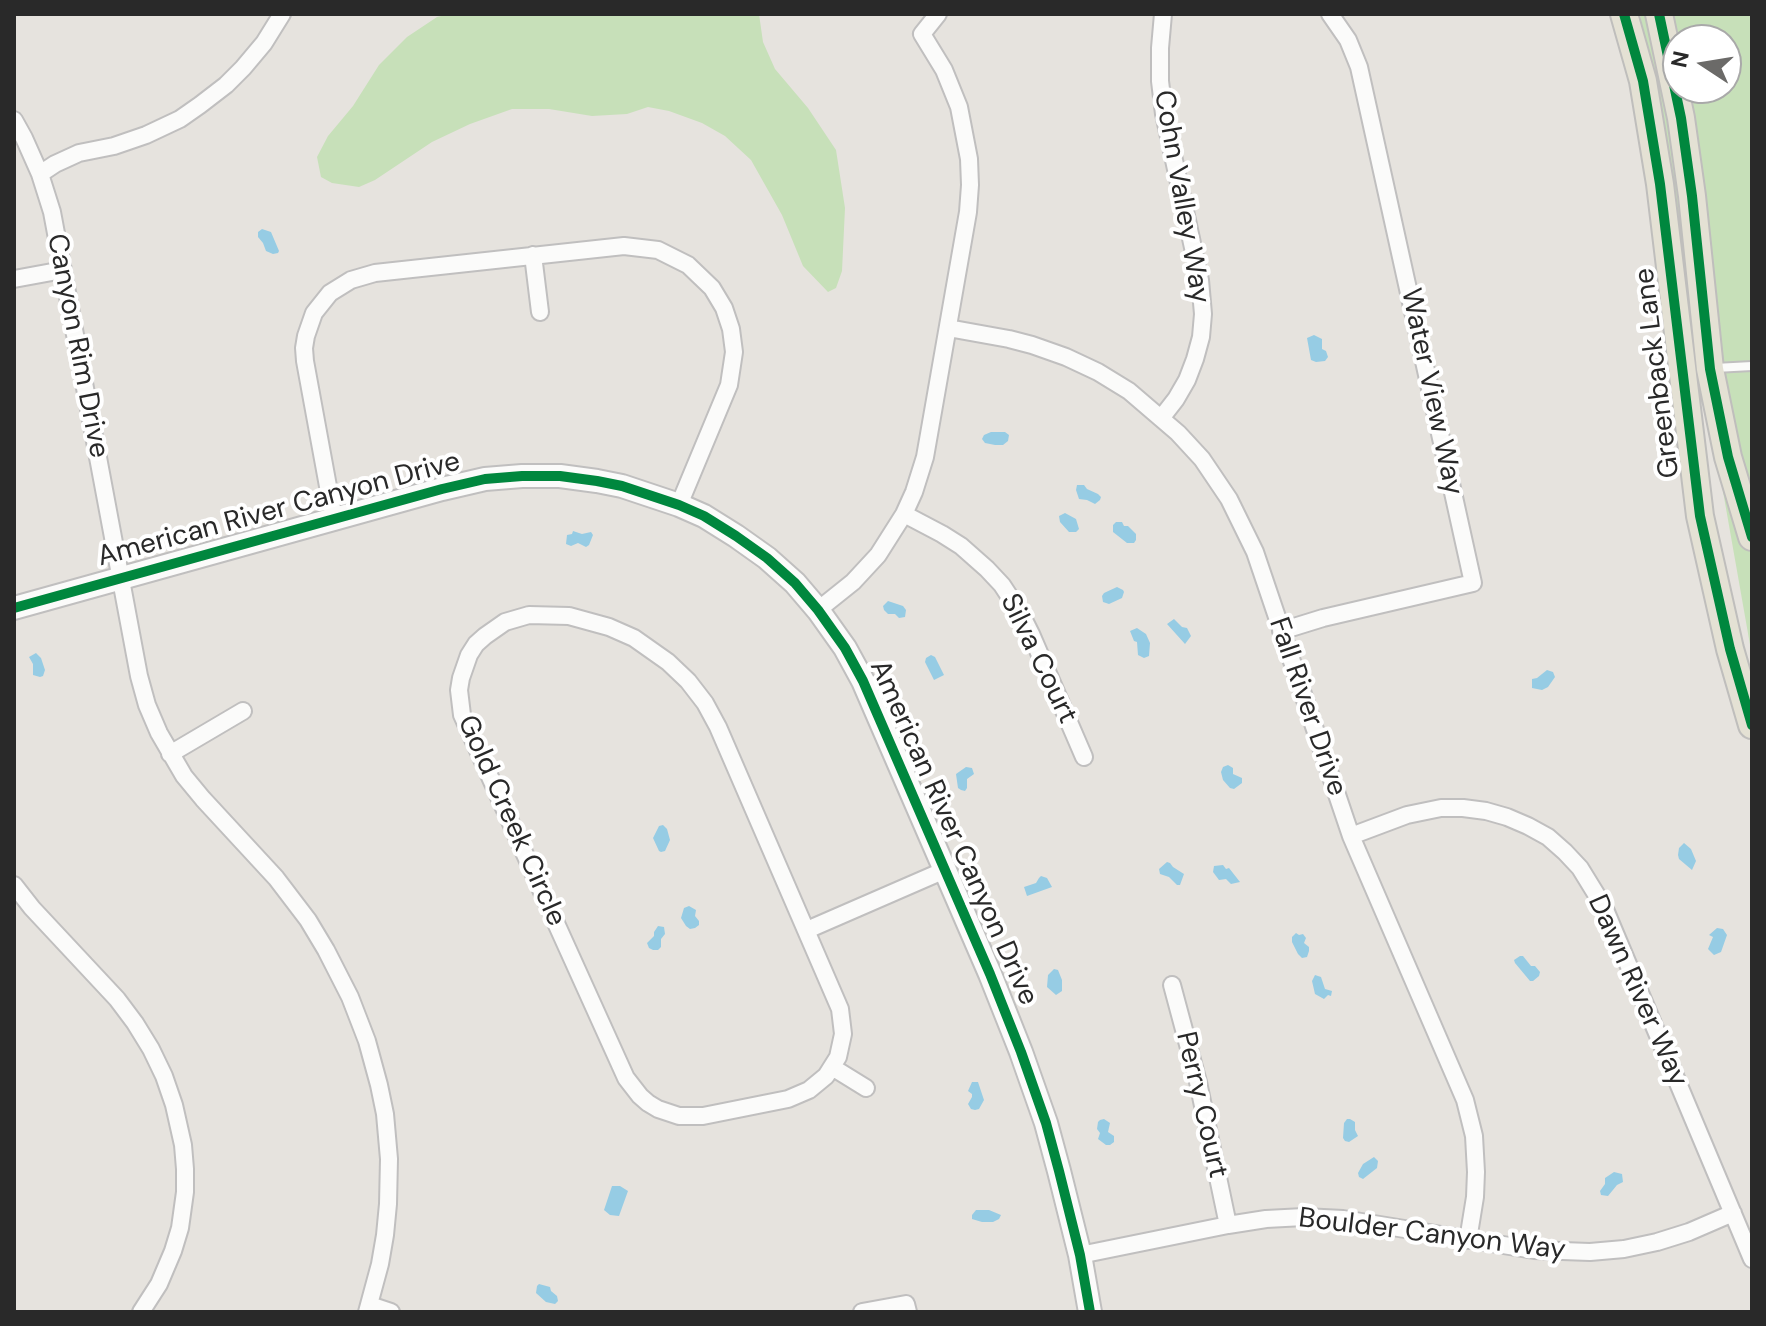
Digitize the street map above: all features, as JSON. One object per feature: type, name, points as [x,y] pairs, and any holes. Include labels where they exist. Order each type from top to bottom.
[{"type":"main road","name":"Greenback Lane","points":[[1624,14],[1643,81],[1652,135],[1700,516],[1730,649],[1752,725]]},
{"type":"main road","name":"Greenback Lane","points":[[1659,14],[1681,118],[1710,369],[1728,457],[1752,537]]},
{"type":"main road","name":"American River Canyon Drive","points":[[14,608],[485,479],[560,476],[597,481],[679,505],[736,536],[795,583],[845,648],[863,681],[1021,1052],[1053,1147],[1080,1255],[1090,1312]]},
{"type":"street","points":[[40,174],[79,153],[114,146],[180,119],[226,85],[243,68],[282,14]]},
{"type":"street","points":[[818,610],[853,582],[878,555],[904,514],[925,457],[968,212],[970,185],[967,146],[959,107],[944,70],[922,34],[938,14]]},
{"type":"street","name":"Cohn Valley Way","points":[[1162,417],[1187,380],[1201,337],[1203,314],[1200,280],[1164,114],[1160,81],[1163,14]]},
{"type":"street","name":"Water View Way","points":[[1281,631],[1323,618],[1473,583],[1359,67],[1348,40],[1330,14]]},
{"type":"street","name":"Canyon Rim Drive","points":[[14,120],[40,174],[52,212],[120,578],[147,705],[184,776],[276,878],[308,920],[350,997],[367,1041],[385,1114],[389,1159],[385,1235],[368,1308]]},
{"type":"street","points":[[334,519],[304,348],[309,324],[321,303],[340,286],[362,275],[624,246],[658,250],[688,265],[705,280],[724,308],[731,329],[734,352],[729,385],[679,505]]},
{"type":"street","points":[[533,255],[540,312]]},
{"type":"street","points":[[14,279],[63,270]]},
{"type":"street","name":"Fall River Drive","points":[[948,328],[1009,339],[1066,357],[1129,391],[1162,417],[1202,459],[1235,509],[1255,552],[1351,836],[1465,1100],[1474,1136],[1476,1172],[1468,1240]]},
{"type":"street","points":[[1682,373],[1710,369]]},
{"type":"street","name":"Silva Court","points":[[904,514],[961,546],[1002,585],[1031,634],[1084,757]]},
{"type":"street","name":"Gold Creek Circle","points":[[569,616],[609,627],[634,638],[668,662],[705,703],[718,727],[807,930],[840,1009],[843,1034],[838,1057],[818,1084],[788,1099],[703,1116],[679,1116],[658,1109],[640,1096],[626,1078],[462,715],[459,690],[464,666],[476,644],[495,628],[517,617],[569,616]]},
{"type":"street","points":[[170,754],[243,711]]},
{"type":"street","name":"Dawn River Way","points":[[1351,836],[1407,815],[1441,808],[1463,808],[1518,821],[1548,837],[1565,852],[1580,868],[1604,907],[1752,1259]]},
{"type":"street","points":[[807,930],[945,870]]},
{"type":"street","points":[[14,885],[135,1023],[164,1076],[174,1105],[185,1169],[180,1228],[159,1284],[141,1312]]},
{"type":"street","name":"Perry Court","points":[[1172,985],[1198,1082],[1228,1225]]},
{"type":"street","points":[[832,1067],[866,1088]]},
{"type":"street","name":"Boulder Canyon Way","points":[[1080,1255],[1228,1225],[1304,1217],[1534,1250],[1613,1250],[1657,1242],[1733,1213]]},
{"type":"street","points":[[862,1312],[906,1304],[908,1312]]},
{"type":"street","points":[[368,1308],[391,1312]]},
{"type":"lane","points":[[1710,369],[1752,366]]},
{"type":"green space","points":[[449,14],[759,14],[763,42],[775,69],[808,108],[836,150],[845,208],[842,271],[836,288],[828,292],[803,266],[782,215],[751,160],[725,136],[702,123],[669,111],[648,107],[627,114],[592,116],[549,109],[512,109],[432,142],[375,180],[359,187],[332,183],[321,177],[317,157],[328,136],[353,106],[379,65],[407,37],[437,17]]},
{"type":"green space","points":[[1640,14],[1752,14],[1752,656],[1662,145]]},
{"type":"water","points":[[262,229],[271,232],[278,253],[266,251],[258,237]]},
{"type":"water","points":[[1314,335],[1322,339],[1322,349],[1328,357],[1325,361],[1311,360],[1307,338]]},
{"type":"water","points":[[1005,432],[1009,435],[1008,441],[1003,445],[985,443],[982,439],[984,435]]},
{"type":"water","points":[[1077,485],[1084,485],[1098,494],[1100,500],[1095,504],[1079,499]]},
{"type":"water","points":[[1065,513],[1076,519],[1079,529],[1076,532],[1069,532],[1060,522],[1059,516]]},
{"type":"water","points":[[1116,522],[1122,522],[1136,534],[1134,543],[1127,543],[1113,532]]},
{"type":"water","points":[[573,531],[582,534],[591,532],[593,535],[589,545],[566,544],[567,535]]},
{"type":"water","points":[[1117,587],[1124,592],[1122,598],[1109,604],[1103,602],[1104,593]]},
{"type":"water","points":[[888,601],[903,606],[905,617],[888,614],[883,606]]},
{"type":"water","points":[[1174,619],[1187,628],[1191,636],[1185,644],[1167,624]]},
{"type":"water","points":[[1137,628],[1146,634],[1150,643],[1149,656],[1144,658],[1138,655],[1137,642],[1130,631]]},
{"type":"water","points":[[36,653],[45,670],[40,677],[33,675],[29,657]]},
{"type":"water","points":[[931,655],[944,675],[934,680],[925,662]]},
{"type":"water","points":[[1547,670],[1553,672],[1555,677],[1548,687],[1542,690],[1532,688],[1532,679]]},
{"type":"water","points":[[1228,765],[1233,768],[1233,774],[1242,778],[1242,783],[1234,789],[1223,780],[1221,772]]},
{"type":"water","points":[[966,767],[972,768],[974,774],[967,779],[965,791],[958,788],[956,774]]},
{"type":"water","points":[[663,825],[670,840],[665,851],[661,852],[653,838],[659,826]]},
{"type":"water","points":[[1684,843],[1691,849],[1696,861],[1692,870],[1679,859],[1679,848]]},
{"type":"water","points":[[1167,862],[1184,874],[1180,885],[1160,874],[1159,869]]},
{"type":"water","points":[[1223,865],[1240,882],[1231,884],[1226,879],[1219,880],[1213,872],[1214,866]]},
{"type":"water","points":[[1041,876],[1047,878],[1052,887],[1027,896],[1024,887],[1036,883]]},
{"type":"water","points":[[689,906],[696,910],[695,916],[699,921],[699,925],[690,929],[681,918],[684,908]]},
{"type":"water","points":[[658,926],[664,927],[665,934],[661,947],[653,950],[647,943]]},
{"type":"water","points":[[1717,928],[1723,929],[1727,935],[1721,952],[1714,955],[1708,949],[1713,937],[1709,935]]},
{"type":"water","points":[[1296,933],[1306,938],[1304,943],[1309,947],[1307,957],[1302,958],[1298,954],[1292,942]]},
{"type":"water","points":[[1520,956],[1540,972],[1533,981],[1515,963],[1514,960]]},
{"type":"water","points":[[1054,969],[1058,970],[1062,980],[1062,991],[1056,995],[1047,987],[1048,975]]},
{"type":"water","points":[[1315,975],[1321,977],[1325,989],[1332,991],[1331,996],[1324,999],[1315,994],[1312,981]]},
{"type":"water","points":[[972,1082],[978,1082],[984,1100],[975,1110],[968,1104],[972,1097],[968,1091]]},
{"type":"water","points":[[1104,1119],[1110,1123],[1108,1132],[1114,1136],[1114,1142],[1110,1145],[1098,1139],[1098,1122]]},
{"type":"water","points":[[1347,1119],[1355,1122],[1358,1136],[1349,1142],[1343,1138]]},
{"type":"water","points":[[1374,1157],[1378,1161],[1377,1168],[1363,1179],[1359,1177],[1363,1164]]},
{"type":"water","points":[[1614,1172],[1622,1174],[1623,1182],[1608,1196],[1601,1195],[1605,1178]]},
{"type":"water","points":[[612,1186],[628,1191],[619,1216],[610,1215],[604,1210]]},
{"type":"water","points":[[976,1210],[989,1210],[1001,1215],[993,1222],[982,1222],[972,1219]]},
{"type":"water","points":[[539,1284],[550,1287],[557,1296],[555,1304],[546,1302],[536,1293]]},
{"type":"cycle path","points":[[1624,14],[1643,81],[1660,184],[1700,516],[1730,649],[1752,725]]},
{"type":"cycle path","points":[[1659,14],[1681,118],[1710,369],[1728,457],[1752,537]]},
{"type":"cycle path","points":[[14,608],[485,479],[560,476],[622,486],[679,505],[736,536],[795,583],[845,648],[863,681],[1021,1052],[1059,1171],[1080,1255],[1090,1312]]}]
